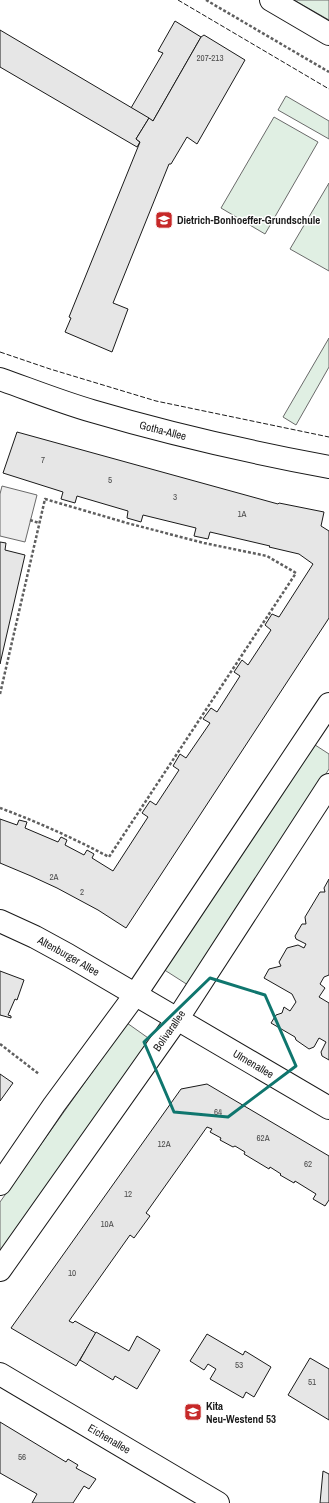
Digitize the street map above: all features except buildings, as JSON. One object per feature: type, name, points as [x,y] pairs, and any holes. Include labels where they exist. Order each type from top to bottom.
[{"type":"street","points":[[271,0],[329,34]]},
{"type":"street","name":"Gotha-Allee","points":[[0,379],[91,411],[189,438],[329,467]]},
{"type":"street","points":[[0,1184],[54,1105],[135,995],[328,708]]},
{"type":"street","name":"Bolivarallee","points":[[0,1270],[178,1018],[329,785]]},
{"type":"street","name":"Altenburger Allee","points":[[0,921],[35,937],[178,1018]]},
{"type":"street","name":"Ulmenallee","points":[[178,1018],[329,1108]]},
{"type":"street","name":"Eichenallee","points":[[0,1374],[218,1503]]},
{"type":"path","points":[[206,0],[329,72]]},
{"type":"path","points":[[0,694],[45,499],[127,523],[204,543],[267,556],[296,573],[109,857],[66,834],[24,816],[0,808]]},
{"type":"path","points":[[30,520],[39,523]]},
{"type":"path","points":[[0,1044],[39,1074]]},
{"type":"highlighted area","points":[[210,978],[265,995],[296,1066],[228,1117],[174,1112],[144,1042]]},
{"type":"green space","points":[[294,0],[329,0],[329,20]]},
{"type":"green space","points":[[286,96],[329,121],[329,139],[278,110]]},
{"type":"green space","points":[[274,117],[318,142],[265,234],[221,208]]},
{"type":"green space","points":[[329,183],[329,271],[290,249]]},
{"type":"green space","points":[[329,338],[329,367],[296,425],[283,417]]},
{"type":"green space","points":[[312,743],[329,754],[329,769],[188,985],[163,969]]},
{"type":"green space","points":[[127,1023],[151,1040],[0,1255],[0,1202]]},
{"type":"shaded area","points":[[2,486],[37,495],[25,542],[0,536],[0,494]]},
{"type":"fence","points":[[178,0],[329,89]]},
{"type":"fence","points":[[0,352],[50,369],[156,401],[329,437]]},
{"type":"place","name":"Dietrich-Bonhoeffer-Grundschule","points":[[164,220]]},
{"type":"place","name":"Kita Neu-Westend 53","points":[[193,1412]]}]
